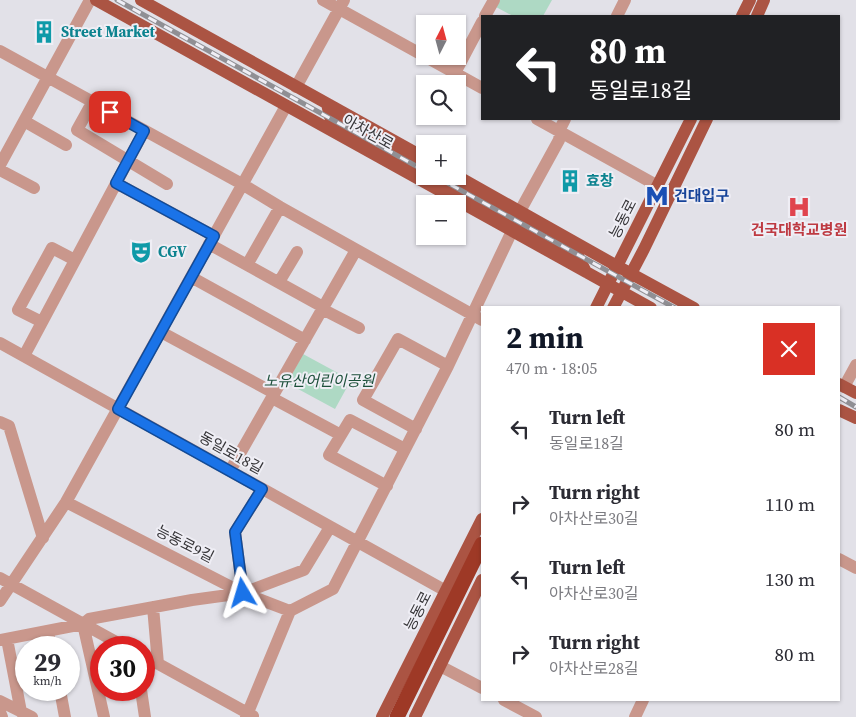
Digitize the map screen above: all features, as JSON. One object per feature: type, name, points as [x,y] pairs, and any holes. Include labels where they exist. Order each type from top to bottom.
[{"type":"highway","points":[[397,717],[481,546]]},
{"type":"main road","name":"아차산로","points":[[96,0],[647,306]]},
{"type":"main road","name":"아차산로","points":[[142,0],[416,153]]},
{"type":"main road","points":[[742,15],[750,0]]},
{"type":"main road","points":[[757,15],[764,0]]},
{"type":"main road","points":[[327,104],[330,117],[416,165]]},
{"type":"main road","points":[[317,123],[330,117]]},
{"type":"main road","name":"능동로","points":[[597,306],[691,120]]},
{"type":"main road","points":[[614,306],[707,120]]},
{"type":"main road","points":[[466,181],[690,306]]},
{"type":"main road","points":[[452,185],[578,256],[586,272]]},
{"type":"main road","points":[[578,256],[594,253]]},
{"type":"main road","points":[[842,386],[856,393]]},
{"type":"main road","points":[[840,410],[856,418]]},
{"type":"main road","name":"능동로","points":[[382,717],[481,521]]},
{"type":"main road","points":[[415,717],[481,582]]},
{"type":"street","points":[[0,166],[90,0]]},
{"type":"street","points":[[324,0],[342,4],[481,87]]},
{"type":"street","points":[[486,15],[494,0]]},
{"type":"street","points":[[618,15],[625,0]]},
{"type":"street","points":[[296,87],[342,4]]},
{"type":"street","points":[[455,73],[481,24]]},
{"type":"street","points":[[0,51],[242,184],[478,318],[448,366],[333,589],[290,611],[250,716],[155,662]]},
{"type":"street","points":[[92,103],[77,130],[167,184]]},
{"type":"street","points":[[0,601],[5,580],[43,538],[66,502],[286,106]]},
{"type":"street","points":[[539,120],[658,186]]},
{"type":"street","points":[[520,211],[559,140],[565,120]]},
{"type":"street","points":[[24,121],[66,145]]},
{"type":"street","points":[[24,356],[144,131]]},
{"type":"street","points":[[0,170],[34,188]]},
{"type":"street","points":[[116,183],[212,240],[247,265],[359,328]]},
{"type":"street","points":[[247,265],[280,207]]},
{"type":"street","points":[[483,306],[512,231]]},
{"type":"street","points":[[42,322],[18,310],[52,248],[75,260]]},
{"type":"street","points":[[230,471],[356,250]]},
{"type":"street","points":[[279,282],[297,252]]},
{"type":"street","points":[[191,277],[305,340]]},
{"type":"street","points":[[160,332],[341,435]]},
{"type":"street","points":[[416,429],[363,400],[398,338],[448,366]]},
{"type":"street","name":"동일로18길","points":[[0,342],[446,591]]},
{"type":"street","points":[[842,386],[856,365]]},
{"type":"street","points":[[387,486],[329,455],[350,420],[405,450]]},
{"type":"street","points":[[0,422],[9,426],[43,538]]},
{"type":"street","points":[[243,593],[235,532],[262,489]]},
{"type":"street","name":"능동로9길","points":[[66,502],[243,593],[290,611]]},
{"type":"street","points":[[27,714],[3,640],[83,624],[89,618],[243,593],[304,570],[330,527]]},
{"type":"street","points":[[840,559],[856,568]]},
{"type":"street","points":[[5,580],[105,636]]},
{"type":"street","points":[[153,607],[158,664]]},
{"type":"street","points":[[83,624],[104,717]]},
{"type":"street","points":[[48,632],[49,636]]},
{"type":"street","points":[[440,666],[481,687]]},
{"type":"street","points":[[0,701],[27,714]]},
{"type":"street","points":[[62,701],[65,717]]},
{"type":"street","points":[[143,701],[145,717]]},
{"type":"street","points":[[506,701],[533,716]]},
{"type":"street","points":[[634,717],[642,701]]},
{"type":"street","points":[[0,712],[2,717]]},
{"type":"green space","points":[[500,0],[552,0],[544,15],[511,15],[496,7]]},
{"type":"green space","name":"노유산어린이공원","points":[[303,354],[351,380],[335,409],[287,383]]},
{"type":"railway","points":[[117,0],[416,166]]},
{"type":"railway","points":[[451,185],[671,306]]},
{"type":"railway","points":[[840,398],[856,407]]},
{"type":"railway","points":[[397,717],[481,546]]},
{"type":"place","name":"Street Market","points":[[44,32]]},
{"type":"place","name":"효창","points":[[570,181]]},
{"type":"place","name":"건대입구","points":[[657,196]]},
{"type":"place","name":"건국대학교병원","points":[[799,207]]},
{"type":"place","name":"CGV","points":[[141,252]]},
{"type":"route","points":[[110,112],[144,131],[116,183],[214,236],[118,409],[262,489],[235,532],[243,593]]}]
